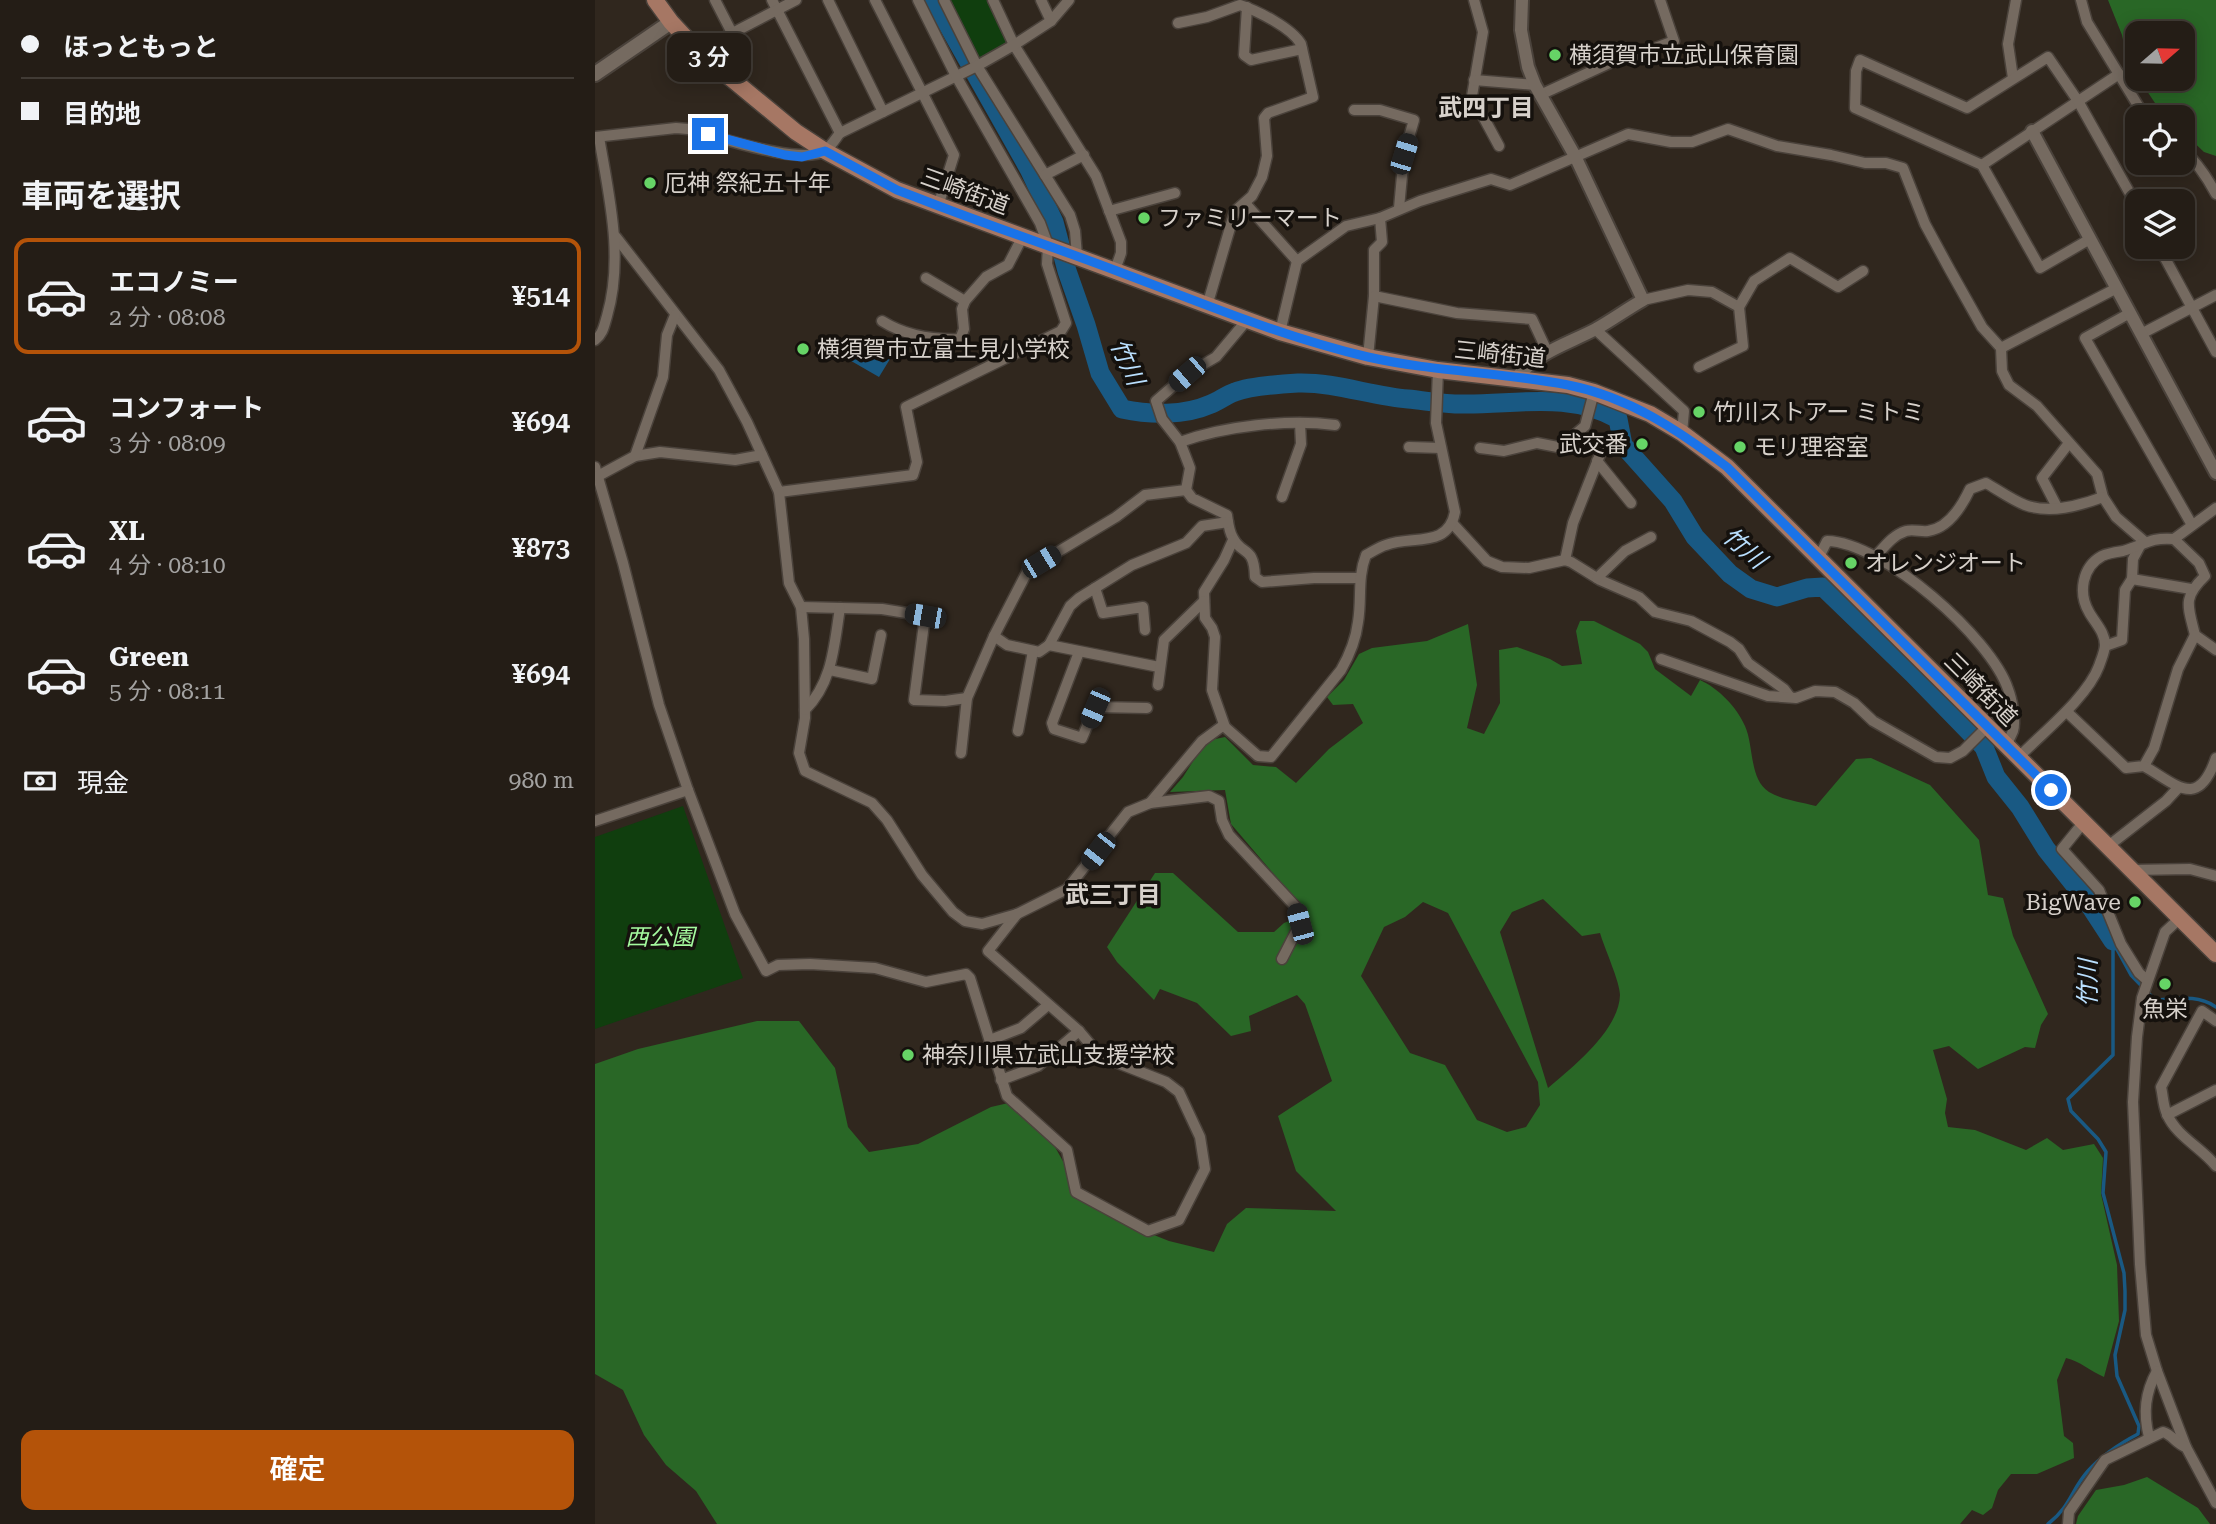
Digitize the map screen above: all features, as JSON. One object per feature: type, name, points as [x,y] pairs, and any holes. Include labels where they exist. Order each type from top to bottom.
[{"type":"main road","name":"三崎街道","points":[[655,0],[698,51],[796,132],[897,190],[1280,332],[1368,357],[1438,370],[1568,385],[1650,414],[1682,433],[1727,467],[2216,954]]},
{"type":"main road","points":[[595,74],[671,22]]},
{"type":"street","points":[[715,0],[731,33]]},
{"type":"street","points":[[698,51],[775,5],[796,0]]},
{"type":"street","points":[[828,0],[883,112]]},
{"type":"street","points":[[875,0],[954,155],[938,206]]},
{"type":"street","points":[[779,492],[912,475],[917,462],[906,407],[1061,331],[1066,323],[1047,264],[1048,245],[1031,203],[956,76],[918,0]]},
{"type":"street","points":[[944,0],[977,66],[1070,215],[1075,231],[1074,255]]},
{"type":"street","points":[[993,0],[1014,45],[1096,176],[1121,242],[1121,253],[1115,270]]},
{"type":"street","points":[[1041,0],[1051,21]]},
{"type":"street","points":[[595,340],[601,335],[613,296],[616,237],[597,137],[676,128],[785,155],[802,157],[825,151],[840,133],[1014,45],[1051,21],[1069,0]]},
{"type":"street","points":[[1474,0],[1483,32],[1472,96],[1499,146]]},
{"type":"street","points":[[1522,0],[1521,30],[1528,67],[1537,90],[1575,156],[1643,300]]},
{"type":"street","points":[[1474,80],[1537,90],[1674,41],[1660,0]]},
{"type":"street","points":[[2013,78],[2008,44],[2016,0]]},
{"type":"street","points":[[2081,0],[2087,22],[2138,105]]},
{"type":"street","points":[[775,5],[840,133]]},
{"type":"street","points":[[1178,23],[1207,17],[1240,5],[1247,7],[1297,36],[1303,49],[1313,97],[1268,113],[1264,118],[1267,156],[1262,177],[1252,195],[1235,211],[1207,306]]},
{"type":"street","points":[[1247,7],[1244,55],[1251,60],[1303,49]]},
{"type":"street","points":[[2090,239],[2040,268],[1982,165],[1855,108],[1856,71],[1860,60],[1967,108],[2048,57],[2078,101],[2127,189]]},
{"type":"street","points":[[1982,165],[2119,74]]},
{"type":"street","points":[[1354,110],[1380,110],[1414,120],[1404,154],[1399,208]]},
{"type":"street","points":[[1280,332],[1297,261],[1346,226],[1380,218],[1399,208],[1491,179],[1510,185],[1628,134],[1671,142],[1692,142],[1728,129],[1777,146],[1865,163],[1886,163],[1903,168],[1924,224],[1982,327],[2001,348],[2002,371],[2008,386],[2037,406],[2097,474],[2103,497],[2116,517],[2144,542]]},
{"type":"street","points":[[2032,131],[2216,473]]},
{"type":"street","points":[[1045,175],[1084,155]]},
{"type":"street","points":[[2195,163],[2216,194]]},
{"type":"street","points":[[1109,211],[1175,192]]},
{"type":"street","points":[[1245,203],[1297,261]]},
{"type":"street","points":[[1368,357],[1374,296],[1374,250],[1382,242],[1380,218]]},
{"type":"street","points":[[882,321],[900,332],[935,340],[960,339],[964,329],[965,301],[986,277],[1008,265],[1023,236]]},
{"type":"street","points":[[616,237],[719,370],[779,492],[789,583],[800,607],[804,639],[805,710],[799,753],[805,771],[872,803],[887,820],[922,875],[953,912],[965,920],[982,924],[1017,914],[1067,889],[1128,812],[1150,803],[1209,796],[1219,801],[1222,820],[1229,835],[1295,906],[1300,924],[1282,959]]},
{"type":"street","points":[[1699,367],[1743,346],[1739,307],[1754,281],[1790,258],[1838,287],[1863,271]]},
{"type":"street","points":[[2166,259],[2216,352]]},
{"type":"street","points":[[926,278],[965,301]]},
{"type":"street","points":[[2001,348],[2117,288]]},
{"type":"street","points":[[1516,378],[1526,366],[1548,351],[1595,329],[1643,300],[1688,290],[1712,292],[1739,307]]},
{"type":"street","points":[[2141,334],[2216,295]]},
{"type":"street","points":[[1374,296],[1457,313],[1532,319],[1548,351]]},
{"type":"street","points":[[2130,313],[2085,338],[2192,525]]},
{"type":"street","points":[[635,456],[663,377],[667,335],[675,315]]},
{"type":"street","points":[[1247,320],[1216,357],[1187,374],[1156,401],[1162,419],[1180,442],[1189,468],[1187,490],[1192,498],[1227,515],[1233,540],[1249,553],[1255,565],[1255,577],[1262,582],[1360,578]]},
{"type":"street","points":[[1595,329],[1684,411],[1682,433]]},
{"type":"street","points":[[1233,540],[1208,585],[1204,601],[1205,618],[1215,637],[1212,690],[1225,727],[1258,756],[1271,757],[1341,670],[1349,656],[1359,622],[1360,578],[1366,555],[1387,544],[1432,539],[1447,531],[1453,524],[1455,512],[1436,423],[1438,370]]},
{"type":"street","points":[[1480,448],[1504,451],[1537,443],[1568,449],[1572,437],[1585,426],[1594,392]]},
{"type":"street","points":[[1180,442],[1207,433],[1300,423],[1335,425]]},
{"type":"street","points":[[1282,497],[1301,444],[1300,423]]},
{"type":"street","points":[[2057,508],[2042,478],[2069,443]]},
{"type":"street","points":[[1409,447],[1441,448]]},
{"type":"street","points":[[762,456],[735,460],[660,452],[635,456],[597,472],[659,705],[735,914],[766,971],[778,965],[875,968],[926,982],[966,974],[970,978],[1006,1096],[1067,1150],[1076,1192],[1148,1231],[1179,1220],[1205,1169],[1200,1138],[1179,1093],[1166,1082],[1100,1056],[1079,1031],[988,951],[1017,914]]},
{"type":"street","points":[[1565,560],[1573,523],[1599,457],[1631,503]]},
{"type":"street","points":[[1876,556],[1891,540],[1905,531],[1928,531],[1940,527],[1959,511],[1970,489],[1986,483],[2025,505],[2043,509],[2080,506],[2103,497]]},
{"type":"street","points":[[961,753],[967,698],[994,636],[1027,572],[1116,517],[1145,495],[1187,490]]},
{"type":"street","points":[[2174,539],[2216,508]]},
{"type":"street","points":[[994,636],[1007,645],[1039,652],[1049,645],[1070,607],[1079,598],[1132,565],[1186,543],[1202,526],[1228,522]]},
{"type":"street","points":[[1453,524],[1487,561],[1502,567],[1529,568],[1565,560],[1639,597],[1655,612],[1691,621],[1730,642],[1739,649],[1748,663],[1784,689],[1790,697]]},
{"type":"street","points":[[1597,578],[1625,551],[1651,537]]},
{"type":"street","points":[[2018,758],[2067,712],[2098,669],[2105,646],[2101,631],[2087,609],[2082,587],[2089,567],[2103,556],[2144,542],[2158,538],[2174,539],[2199,563],[2205,576],[2191,589],[2188,606],[2195,635],[2178,669],[2154,748],[2144,766]]},
{"type":"street","points":[[1819,557],[1828,541],[1839,541],[1876,556],[1920,585],[1973,637],[1996,664],[2009,690],[2014,729],[2005,746]]},
{"type":"street","points":[[2105,646],[2122,640],[2126,590],[2132,579],[2133,559],[2144,542]]},
{"type":"street","points":[[2132,579],[2191,589]]},
{"type":"street","points":[[1095,588],[1103,613],[1143,607],[1145,630]]},
{"type":"street","points":[[1158,685],[1159,667],[1167,635],[1204,601]]},
{"type":"street","points":[[800,607],[882,609],[925,616],[914,700],[945,701],[967,698]]},
{"type":"street","points":[[805,710],[821,689],[830,670],[840,608]]},
{"type":"street","points":[[830,670],[872,679],[881,635]]},
{"type":"street","points":[[2195,635],[2216,650]]},
{"type":"street","points":[[1049,645],[1159,667]]},
{"type":"street","points":[[1018,731],[1033,651]]},
{"type":"street","points":[[1079,652],[1052,723],[1054,729],[1082,738],[1095,708],[1147,708]]},
{"type":"street","points":[[1661,659],[1768,696],[1796,698],[1815,691],[1835,692],[1854,703],[1873,722],[1936,757],[1950,758],[1963,751],[1987,727]]},
{"type":"street","points":[[2067,712],[2126,768],[2144,766],[2178,788],[2193,790],[2205,783],[2216,762]]},
{"type":"street","points":[[1150,803],[1202,741],[1225,727]]},
{"type":"street","points":[[2107,847],[2166,801],[2178,788]]},
{"type":"street","points":[[595,821],[688,790]]},
{"type":"street","points":[[2083,822],[2062,849],[2099,890],[2121,944],[2139,973],[2147,980]]},
{"type":"street","points":[[2132,870],[2190,869],[2216,876]]},
{"type":"street","points":[[2179,919],[2165,932],[2147,980],[2137,1037],[2133,1102],[2140,1264],[2146,1335],[2157,1371],[2186,1447],[2216,1503]]},
{"type":"street","points":[[990,1040],[1021,1028],[1048,1005]]},
{"type":"street","points":[[2214,1160],[2190,1143],[2167,1115],[2161,1087],[2202,1011],[2216,1021]]},
{"type":"street","points":[[1001,1080],[1038,1066],[1079,1031]]},
{"type":"street","points":[[2167,1115],[2216,1090]]},
{"type":"street","points":[[2149,1437],[2144,1419],[2145,1407],[2157,1371]]},
{"type":"street","points":[[2068,1524],[2069,1512],[2105,1460],[2163,1432],[2169,1434],[2178,1445],[2186,1447]]},
{"type":"green space","points":[[944,0],[993,0],[1014,45],[977,66]]},
{"type":"green space","points":[[2108,0],[2216,0],[2216,156],[2204,152],[2195,143],[2195,105],[2156,105],[2147,91],[2195,91],[2195,21],[2125,21],[2125,49]]},
{"type":"green space","points":[[1580,621],[1594,621],[1640,644],[1648,652],[1655,669],[1691,696],[1700,680],[1720,693],[1742,719],[1748,734],[1755,771],[1769,792],[1816,806],[1856,759],[1871,758],[1930,785],[1979,840],[1988,895],[2003,898],[2013,936],[2048,1014],[2041,1025],[2035,1048],[2025,1047],[1978,1069],[1949,1046],[1933,1050],[1947,1099],[1945,1113],[1948,1127],[1975,1130],[2026,1150],[2047,1138],[2063,1150],[2094,1144],[2103,1158],[2101,1194],[2117,1265],[2119,1321],[2104,1377],[2066,1358],[2057,1380],[2064,1436],[2073,1443],[2074,1458],[2037,1474],[2011,1474],[1998,1490],[1992,1508],[1983,1515],[1972,1510],[1960,1524],[717,1524],[696,1491],[666,1465],[644,1435],[623,1390],[595,1374],[595,1064],[638,1049],[757,1021],[799,1021],[835,1068],[848,1127],[869,1152],[918,1144],[991,1107],[1017,1101],[1045,1129],[1084,1199],[1129,1225],[1169,1241],[1214,1252],[1227,1224],[1246,1208],[1336,1211],[1296,1171],[1278,1116],[1332,1081],[1305,1004],[1297,995],[1249,1016],[1251,1031],[1231,1036],[1197,1003],[1160,989],[1154,1000],[1117,962],[1107,947],[1155,873],[1173,873],[1238,932],[1274,932],[1294,919],[1301,906],[1231,824],[1225,790],[1170,792],[1206,741],[1225,737],[1253,765],[1276,767],[1296,783],[1329,749],[1363,723],[1353,704],[1333,705],[1327,697],[1344,680],[1359,654],[1372,648],[1427,641],[1468,624],[1477,685],[1467,728],[1484,734],[1500,703],[1499,650],[1517,647],[1562,666],[1582,664],[1576,631]],"holes":[[[1543,899],[1582,936],[1600,933],[1620,995],[1612,1021],[1593,1047],[1548,1088],[1500,932],[1512,912]],[[1423,902],[1448,913],[1538,1082],[1540,1105],[1526,1127],[1507,1132],[1477,1120],[1445,1065],[1410,1053],[1361,976],[1384,927],[1405,917]]]},
{"type":"green space","name":"西公園","points":[[683,806],[743,978],[595,1029],[595,837]]},
{"type":"green space","points":[[2147,1477],[2198,1508],[2210,1524],[2076,1524],[2078,1516],[2096,1490]]},
{"type":"water","points":[[856,340],[890,359],[879,377],[846,358]]},
{"type":"waterway","name":"竹川","points":[[934,0],[1029,169],[1054,222],[1100,373],[1122,409],[1155,413],[1190,411],[1249,388],[1312,383],[1445,403],[1563,402],[1582,405],[1618,419],[1623,445],[1673,501],[1695,537],[1730,574],[1751,589],[1777,597],[1807,588],[1823,587],[1984,747],[1996,777],[2020,807],[2046,849],[2085,898],[2113,941]]},
{"type":"waterway","name":"竹川","points":[[2048,1524],[2062,1511],[2088,1471],[2111,1450],[2138,1434],[2139,1426],[2117,1376],[2115,1355],[2125,1310],[2125,1291],[2124,1273],[2103,1193],[2106,1152],[2098,1139],[2071,1111],[2068,1099],[2113,1055],[2113,941]]},
{"type":"waterway","points":[[2114,944],[2131,975],[2155,1000],[2194,999],[2216,1007]]},
{"type":"place","name":"横須賀市立武山保育園","points":[[1555,55]]},
{"type":"place","name":"厄神 祭紀五十年","points":[[650,183]]},
{"type":"place","name":"ファミリーマート","points":[[1144,218]]},
{"type":"place","name":"横須賀市立富士見小学校","points":[[803,349]]},
{"type":"place","name":"竹川ストアー ミトミ","points":[[1699,412]]},
{"type":"place","name":"武交番","points":[[1642,444]]},
{"type":"place","name":"モリ理容室","points":[[1740,447]]},
{"type":"place","name":"オレンジオート","points":[[1851,563]]},
{"type":"place","name":"BigWave","points":[[2135,902]]},
{"type":"place","name":"魚栄","points":[[2165,984]]},
{"type":"place","name":"神奈川県立武山支援学校","points":[[908,1055]]},
{"type":"district","name":"武四丁目","points":[[1486,108]]},
{"type":"district","name":"武三丁目","points":[[1113,895]]},
{"type":"route","points":[[708,134],[785,155],[802,157],[825,151],[897,190],[1280,332],[1368,357],[1438,370],[1568,385],[1650,414],[1682,433],[1727,467],[2051,790]]}]
